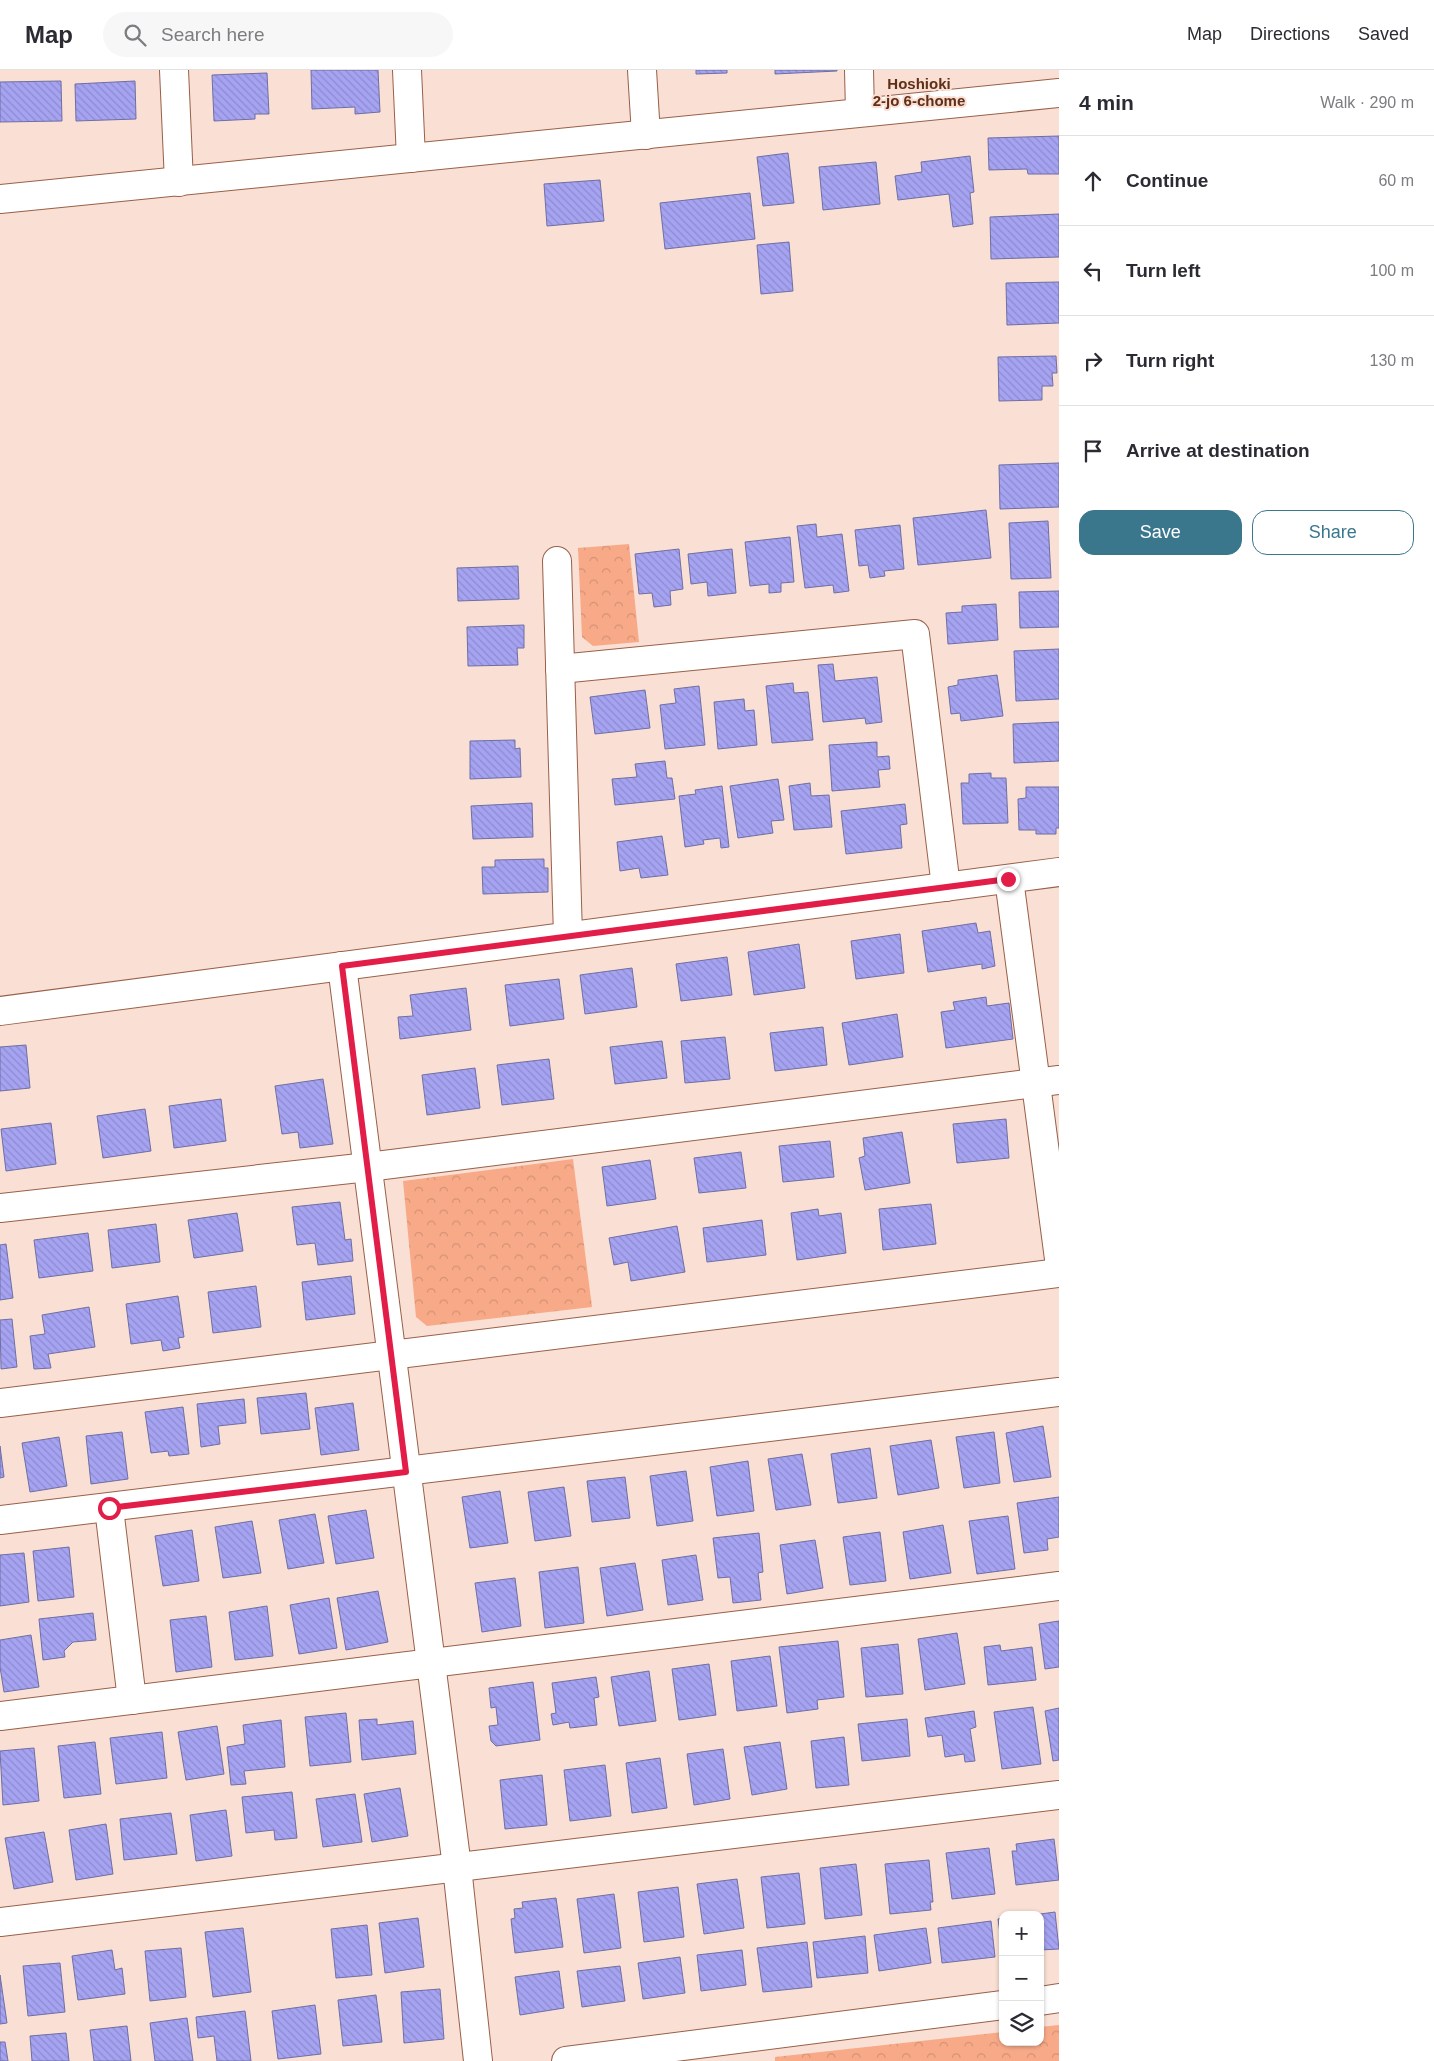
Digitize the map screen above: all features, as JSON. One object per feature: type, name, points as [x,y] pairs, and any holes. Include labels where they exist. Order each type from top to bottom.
[{"type":"street","points":[[174,70],[179,182]]},
{"type":"street","points":[[407,70],[411,158]]},
{"type":"street","points":[[642,70],[646,135]]},
{"type":"street","points":[[859,70],[860,112]]},
{"type":"street","points":[[0,199],[1059,93]]},
{"type":"street","points":[[556,561],[568,936]]},
{"type":"street","points":[[560,669],[915,634],[946,887]]},
{"type":"street","points":[[0,1011],[1059,872]]},
{"type":"street","points":[[1008,879],[1047,1082],[1059,1260]]},
{"type":"street","points":[[342,966],[457,1867],[478,2061]]},
{"type":"street","points":[[0,1208],[368,1166],[1047,1082]]},
{"type":"street","points":[[0,1402],[1059,1273]]},
{"type":"street","points":[[0,1520],[1059,1392]]},
{"type":"street","points":[[109,1508],[132,1700]]},
{"type":"street","points":[[0,1716],[1059,1586]]},
{"type":"street","points":[[0,1922],[1059,1795]]},
{"type":"street","points":[[1044,2000],[1059,1998]]},
{"type":"street","points":[[566,2061],[999,2007]]},
{"type":"green space","points":[[629,544],[639,642],[593,646],[582,637],[578,548]]},
{"type":"green space","points":[[573,1159],[592,1307],[427,1326],[416,1317],[403,1181]]},
{"type":"green space","points":[[1059,2025],[1059,2061],[775,2061],[775,2057],[999,2032],[999,2046],[1044,2046],[1044,2027]]},
{"type":"building","points":[[311,70],[378,70],[380,112],[355,114],[355,107],[312,109]]},
{"type":"building","points":[[696,70],[727,70],[727,73],[696,74]]},
{"type":"building","points":[[775,70],[837,70],[837,71],[775,74]]},
{"type":"building","points":[[267,73],[269,114],[255,114],[255,119],[214,121],[212,75]]},
{"type":"building","points":[[61,81],[62,121],[0,122],[0,82]]},
{"type":"building","points":[[135,81],[136,119],[76,121],[75,84]]},
{"type":"building","points":[[1059,136],[1059,174],[1028,174],[1027,169],[989,170],[988,138]]},
{"type":"building","points":[[788,153],[794,203],[763,206],[757,157]]},
{"type":"building","points":[[970,156],[974,192],[970,193],[973,224],[953,227],[949,194],[898,200],[895,176],[922,172],[921,162]]},
{"type":"building","points":[[876,162],[880,204],[823,210],[819,167]]},
{"type":"building","points":[[600,180],[604,221],[547,226],[544,184]]},
{"type":"building","points":[[750,193],[755,239],[665,249],[660,203]]},
{"type":"building","points":[[1059,214],[1059,257],[991,259],[990,217]]},
{"type":"building","points":[[789,242],[793,291],[761,294],[757,245]]},
{"type":"building","points":[[1059,282],[1059,323],[1007,325],[1006,283]]},
{"type":"building","points":[[1056,356],[1057,373],[1052,373],[1053,386],[1042,386],[1042,400],[999,401],[998,357]]},
{"type":"building","points":[[1059,463],[1059,507],[1000,509],[999,465]]},
{"type":"building","points":[[986,510],[991,558],[918,565],[913,518]]},
{"type":"building","points":[[1048,521],[1051,578],[1011,579],[1009,523]]},
{"type":"building","points":[[816,524],[817,537],[842,534],[849,591],[834,593],[833,585],[805,588],[797,526]]},
{"type":"building","points":[[900,525],[904,569],[884,571],[885,576],[870,578],[868,565],[859,566],[855,530]]},
{"type":"building","points":[[790,537],[794,582],[781,583],[781,592],[769,593],[769,584],[750,586],[745,542]]},
{"type":"building","points":[[679,549],[683,589],[670,591],[671,605],[654,607],[652,593],[639,594],[635,554]]},
{"type":"building","points":[[732,549],[736,593],[708,596],[707,582],[691,584],[688,554]]},
{"type":"building","points":[[518,566],[519,599],[458,601],[457,568]]},
{"type":"building","points":[[1059,591],[1059,627],[1020,628],[1019,592]]},
{"type":"building","points":[[996,604],[998,640],[948,644],[946,613],[962,612],[962,606]]},
{"type":"building","points":[[524,625],[524,648],[517,648],[518,665],[468,666],[467,627]]},
{"type":"building","points":[[1059,649],[1059,699],[1016,701],[1014,651]]},
{"type":"building","points":[[833,664],[835,681],[877,677],[882,722],[866,724],[865,718],[823,722],[818,665]]},
{"type":"building","points":[[997,675],[1003,716],[961,721],[960,713],[951,714],[948,687],[958,685],[958,680]]},
{"type":"building","points":[[793,683],[794,693],[808,692],[813,740],[772,743],[766,686]]},
{"type":"building","points":[[699,686],[705,745],[665,749],[660,705],[676,703],[674,689]]},
{"type":"building","points":[[645,690],[650,728],[595,734],[590,697]]},
{"type":"building","points":[[744,699],[745,711],[754,710],[757,745],[718,749],[714,702]]},
{"type":"building","points":[[1059,722],[1059,761],[1014,763],[1013,724]]},
{"type":"building","points":[[515,740],[515,749],[520,748],[521,777],[470,779],[470,741]]},
{"type":"building","points":[[877,742],[877,757],[889,756],[890,769],[878,770],[880,787],[832,791],[829,745]]},
{"type":"building","points":[[665,761],[667,778],[672,778],[675,799],[615,805],[612,779],[637,777],[635,764]]},
{"type":"building","points":[[991,773],[991,778],[1006,778],[1008,823],[963,824],[961,783],[969,783],[969,774]]},
{"type":"building","points":[[778,779],[784,820],[771,821],[773,833],[738,838],[730,786]]},
{"type":"building","points":[[810,783],[811,796],[829,795],[832,827],[794,830],[789,786]]},
{"type":"building","points":[[722,786],[729,847],[721,848],[720,838],[703,840],[704,844],[685,847],[679,796],[696,794],[695,790]]},
{"type":"building","points":[[1026,787],[1059,787],[1059,828],[1056,828],[1056,834],[1036,834],[1036,830],[1019,830],[1018,799],[1026,798]]},
{"type":"building","points":[[532,803],[533,837],[473,839],[471,806]]},
{"type":"building","points":[[905,804],[907,824],[900,825],[902,848],[846,854],[841,811]]},
{"type":"building","points":[[662,836],[668,875],[641,878],[639,868],[620,871],[617,842]]},
{"type":"building","points":[[544,859],[544,868],[548,868],[548,892],[483,894],[482,867],[495,867],[495,860]]},
{"type":"building","points":[[976,923],[978,933],[990,931],[995,966],[982,969],[982,964],[928,972],[922,931]]},
{"type":"building","points":[[900,934],[904,973],[856,979],[851,941]]},
{"type":"building","points":[[799,944],[805,988],[754,995],[748,952]]},
{"type":"building","points":[[727,957],[732,995],[681,1001],[676,964]]},
{"type":"building","points":[[632,968],[637,1007],[585,1014],[580,975]]},
{"type":"building","points":[[559,979],[564,1019],[510,1026],[505,985]]},
{"type":"building","points":[[466,988],[471,1030],[400,1039],[398,1017],[413,1016],[410,995]]},
{"type":"building","points":[[986,997],[987,1006],[1009,1003],[1013,1039],[946,1048],[941,1012],[955,1010],[953,1002]]},
{"type":"building","points":[[897,1014],[903,1057],[849,1065],[842,1023]]},
{"type":"building","points":[[823,1027],[827,1065],[775,1071],[770,1033]]},
{"type":"building","points":[[725,1037],[730,1079],[685,1083],[681,1041]]},
{"type":"building","points":[[662,1041],[667,1078],[615,1084],[610,1047]]},
{"type":"building","points":[[26,1045],[30,1088],[0,1091],[0,1047]]},
{"type":"building","points":[[549,1059],[554,1099],[502,1105],[497,1065]]},
{"type":"building","points":[[475,1068],[480,1108],[427,1115],[422,1075]]},
{"type":"building","points":[[323,1079],[333,1144],[300,1148],[298,1132],[282,1134],[275,1086]]},
{"type":"building","points":[[221,1099],[226,1141],[174,1148],[169,1106]]},
{"type":"building","points":[[145,1109],[151,1151],[103,1158],[97,1116]]},
{"type":"building","points":[[1006,1119],[1009,1158],[957,1163],[953,1124]]},
{"type":"building","points":[[51,1123],[56,1164],[6,1171],[1,1129]]},
{"type":"building","points":[[902,1132],[910,1183],[865,1190],[859,1158],[865,1156],[863,1138]]},
{"type":"building","points":[[830,1141],[834,1177],[783,1182],[779,1146]]},
{"type":"building","points":[[741,1152],[746,1188],[699,1193],[694,1158]]},
{"type":"building","points":[[650,1160],[656,1199],[607,1206],[602,1167]]},
{"type":"building","points":[[340,1202],[345,1240],[351,1239],[353,1261],[318,1265],[315,1243],[297,1245],[292,1207]]},
{"type":"building","points":[[931,1204],[936,1244],[883,1250],[879,1209]]},
{"type":"building","points":[[818,1209],[819,1216],[841,1213],[846,1253],[797,1260],[791,1213]]},
{"type":"building","points":[[237,1213],[243,1251],[194,1258],[188,1220]]},
{"type":"building","points":[[762,1220],[766,1255],[707,1262],[703,1228]]},
{"type":"building","points":[[156,1224],[160,1262],[112,1268],[108,1230]]},
{"type":"building","points":[[677,1226],[685,1272],[631,1281],[628,1262],[614,1265],[609,1238]]},
{"type":"building","points":[[88,1233],[93,1271],[39,1278],[34,1240]]},
{"type":"building","points":[[6,1244],[13,1298],[0,1300],[0,1245]]},
{"type":"building","points":[[351,1276],[355,1314],[306,1320],[302,1282]]},
{"type":"building","points":[[256,1286],[261,1327],[213,1333],[208,1292]]},
{"type":"building","points":[[178,1296],[184,1337],[178,1338],[180,1348],[163,1351],[161,1340],[131,1344],[126,1304]]},
{"type":"building","points":[[89,1307],[95,1347],[48,1354],[51,1368],[34,1369],[30,1336],[45,1334],[42,1315]]},
{"type":"building","points":[[12,1319],[17,1367],[1,1369],[0,1320]]},
{"type":"building","points":[[306,1393],[310,1429],[261,1434],[257,1398]]},
{"type":"building","points":[[244,1399],[246,1423],[218,1426],[220,1444],[201,1447],[197,1404]]},
{"type":"building","points":[[353,1403],[359,1450],[321,1455],[315,1408]]},
{"type":"building","points":[[183,1407],[189,1454],[169,1456],[168,1451],[151,1453],[145,1412]]},
{"type":"building","points":[[1043,1426],[1051,1477],[1014,1482],[1006,1433]]},
{"type":"building","points":[[122,1432],[128,1479],[91,1484],[86,1436]]},
{"type":"building","points":[[994,1432],[1000,1483],[964,1488],[956,1437]]},
{"type":"building","points":[[59,1437],[67,1486],[30,1492],[22,1443]]},
{"type":"building","points":[[931,1440],[939,1488],[898,1495],[890,1446]]},
{"type":"building","points":[[0,1446],[4,1477],[0,1478]]},
{"type":"building","points":[[870,1448],[877,1498],[838,1503],[831,1454]]},
{"type":"building","points":[[802,1454],[811,1505],[776,1510],[768,1459]]},
{"type":"building","points":[[748,1461],[754,1511],[717,1516],[710,1467]]},
{"type":"building","points":[[686,1471],[693,1521],[657,1526],[650,1476]]},
{"type":"building","points":[[625,1477],[630,1518],[592,1522],[587,1481]]},
{"type":"building","points":[[564,1487],[571,1536],[535,1541],[528,1492]]},
{"type":"building","points":[[500,1491],[508,1543],[470,1548],[462,1497]]},
{"type":"building","points":[[1059,1497],[1059,1537],[1047,1539],[1048,1550],[1024,1553],[1017,1503]]},
{"type":"building","points":[[366,1510],[374,1558],[336,1564],[328,1516]]},
{"type":"building","points":[[315,1514],[324,1563],[288,1569],[279,1520]]},
{"type":"building","points":[[1008,1516],[1015,1569],[977,1574],[969,1521]]},
{"type":"building","points":[[252,1521],[261,1573],[223,1578],[215,1527]]},
{"type":"building","points":[[943,1525],[951,1573],[910,1579],[903,1532]]},
{"type":"building","points":[[192,1530],[199,1581],[163,1586],[155,1536]]},
{"type":"building","points":[[880,1532],[886,1581],[850,1585],[843,1537]]},
{"type":"building","points":[[759,1533],[763,1572],[758,1573],[761,1600],[733,1603],[730,1577],[718,1578],[713,1538]]},
{"type":"building","points":[[815,1540],[823,1588],[787,1594],[780,1545]]},
{"type":"building","points":[[69,1547],[74,1597],[38,1601],[33,1551]]},
{"type":"building","points":[[24,1553],[29,1602],[0,1606],[0,1555]]},
{"type":"building","points":[[696,1555],[703,1600],[668,1605],[662,1560]]},
{"type":"building","points":[[635,1563],[643,1610],[607,1616],[600,1568]]},
{"type":"building","points":[[578,1567],[584,1623],[545,1628],[539,1572]]},
{"type":"building","points":[[515,1578],[521,1626],[482,1632],[475,1583]]},
{"type":"building","points":[[378,1591],[388,1642],[346,1650],[337,1598]]},
{"type":"building","points":[[329,1598],[337,1648],[299,1654],[290,1605]]},
{"type":"building","points":[[267,1606],[273,1656],[235,1660],[229,1612]]},
{"type":"building","points":[[93,1613],[96,1640],[73,1642],[64,1651],[65,1657],[43,1660],[39,1619]]},
{"type":"building","points":[[206,1616],[212,1667],[176,1672],[170,1620]]},
{"type":"building","points":[[1059,1621],[1059,1667],[1045,1669],[1039,1624]]},
{"type":"building","points":[[957,1633],[965,1684],[925,1690],[918,1639]]},
{"type":"building","points":[[31,1635],[39,1687],[4,1692],[0,1667],[0,1640]]},
{"type":"building","points":[[838,1641],[844,1697],[817,1700],[818,1709],[787,1713],[779,1647]]},
{"type":"building","points":[[898,1644],[903,1694],[866,1697],[861,1648]]},
{"type":"building","points":[[1000,1645],[1001,1651],[1032,1647],[1036,1680],[988,1685],[984,1647]]},
{"type":"building","points":[[770,1656],[777,1706],[737,1711],[731,1661]]},
{"type":"building","points":[[709,1664],[716,1715],[679,1720],[672,1669]]},
{"type":"building","points":[[649,1671],[656,1721],[619,1726],[611,1677]]},
{"type":"building","points":[[596,1677],[599,1697],[594,1698],[597,1725],[570,1728],[569,1722],[553,1725],[551,1714],[556,1713],[552,1683]]},
{"type":"building","points":[[533,1682],[540,1740],[496,1746],[491,1741],[489,1726],[498,1725],[496,1707],[491,1708],[489,1688]]},
{"type":"building","points":[[1033,1707],[1041,1764],[1002,1769],[994,1712]]},
{"type":"building","points":[[1059,1708],[1059,1760],[1053,1761],[1045,1711]]},
{"type":"building","points":[[974,1711],[976,1727],[970,1729],[975,1761],[965,1762],[964,1754],[945,1757],[942,1735],[928,1737],[925,1718]]},
{"type":"building","points":[[346,1713],[351,1762],[310,1766],[305,1717]]},
{"type":"building","points":[[377,1719],[377,1725],[413,1721],[416,1754],[362,1760],[359,1720]]},
{"type":"building","points":[[907,1719],[910,1756],[862,1761],[858,1724]]},
{"type":"building","points":[[281,1720],[285,1767],[244,1771],[246,1784],[231,1785],[227,1747],[245,1744],[243,1725]]},
{"type":"building","points":[[217,1726],[224,1774],[186,1780],[178,1732]]},
{"type":"building","points":[[162,1732],[167,1778],[116,1784],[110,1738]]},
{"type":"building","points":[[844,1737],[849,1785],[816,1788],[811,1741]]},
{"type":"building","points":[[95,1742],[101,1794],[64,1798],[58,1746]]},
{"type":"building","points":[[780,1742],[787,1789],[752,1795],[744,1747]]},
{"type":"building","points":[[34,1748],[39,1801],[3,1805],[0,1751]]},
{"type":"building","points":[[723,1749],[730,1799],[694,1805],[687,1754]]},
{"type":"building","points":[[660,1758],[667,1808],[632,1813],[626,1763]]},
{"type":"building","points":[[605,1765],[611,1816],[570,1821],[564,1770]]},
{"type":"building","points":[[542,1775],[547,1825],[505,1829],[500,1780]]},
{"type":"building","points":[[400,1788],[408,1836],[372,1842],[364,1794]]},
{"type":"building","points":[[292,1792],[297,1838],[275,1840],[274,1830],[246,1833],[242,1797]]},
{"type":"building","points":[[355,1794],[362,1842],[323,1847],[316,1799]]},
{"type":"building","points":[[226,1810],[232,1856],[196,1861],[190,1815]]},
{"type":"building","points":[[171,1813],[177,1854],[124,1860],[120,1819]]},
{"type":"building","points":[[106,1824],[113,1874],[76,1880],[69,1830]]},
{"type":"building","points":[[44,1832],[53,1882],[14,1889],[5,1838]]},
{"type":"building","points":[[1054,1839],[1059,1880],[1016,1885],[1012,1851],[1017,1851],[1016,1844]]},
{"type":"building","points":[[989,1848],[995,1894],[952,1899],[946,1853]]},
{"type":"building","points":[[929,1860],[933,1902],[930,1902],[931,1910],[890,1914],[885,1864]]},
{"type":"building","points":[[856,1864],[862,1915],[825,1919],[820,1868]]},
{"type":"building","points":[[799,1873],[805,1924],[767,1928],[761,1877]]},
{"type":"building","points":[[737,1879],[744,1928],[704,1934],[697,1884]]},
{"type":"building","points":[[678,1887],[684,1937],[644,1942],[638,1892]]},
{"type":"building","points":[[614,1894],[621,1948],[584,1953],[577,1899]]},
{"type":"building","points":[[556,1898],[563,1947],[515,1953],[511,1919],[515,1918],[514,1909],[523,1908],[522,1902]]},
{"type":"building","points":[[1055,1912],[1059,1949],[1044,1950],[1044,1914]]},
{"type":"building","points":[[418,1918],[424,1967],[385,1973],[379,1923]]},
{"type":"building","points":[[991,1921],[995,1957],[942,1963],[938,1928]]},
{"type":"building","points":[[367,1925],[372,1975],[336,1978],[331,1929]]},
{"type":"building","points":[[243,1928],[251,1992],[213,1997],[205,1932]]},
{"type":"building","points":[[926,1928],[931,1963],[879,1971],[874,1935]]},
{"type":"building","points":[[865,1936],[868,1973],[817,1978],[813,1942]]},
{"type":"building","points":[[807,1942],[812,1987],[763,1992],[757,1948]]},
{"type":"building","points":[[181,1948],[186,1997],[150,2001],[145,1951]]},
{"type":"building","points":[[112,1950],[115,1970],[122,1968],[125,1994],[78,2000],[72,1956]]},
{"type":"building","points":[[742,1950],[746,1985],[701,1991],[697,1955]]},
{"type":"building","points":[[680,1957],[685,1993],[643,1999],[638,1963]]},
{"type":"building","points":[[60,1963],[65,2012],[28,2016],[23,1966]]},
{"type":"building","points":[[620,1966],[625,2001],[582,2007],[577,1971]]},
{"type":"building","points":[[559,1971],[564,2008],[520,2015],[515,1977]]},
{"type":"building","points":[[0,1975],[7,2023],[0,2024]]},
{"type":"building","points":[[440,1989],[444,2039],[404,2043],[401,1992]]},
{"type":"building","points":[[376,1995],[382,2042],[343,2046],[338,2000]]},
{"type":"building","points":[[315,2005],[321,2054],[278,2059],[272,2011]]},
{"type":"building","points":[[245,2011],[251,2061],[217,2061],[214,2036],[198,2038],[196,2017]]},
{"type":"building","points":[[187,2018],[193,2061],[155,2061],[150,2023]]},
{"type":"building","points":[[127,2026],[131,2061],[94,2061],[90,2030]]},
{"type":"building","points":[[66,2033],[69,2061],[32,2061],[30,2036]]},
{"type":"building","points":[[0,2042],[5,2042],[8,2061],[0,2061]]},
{"type":"district","name":"Hoshioki 2-jo 6-chome","points":[[919,92]]},
{"type":"route","points":[[109,1508],[406,1472],[342,966],[1008,879]]}]
